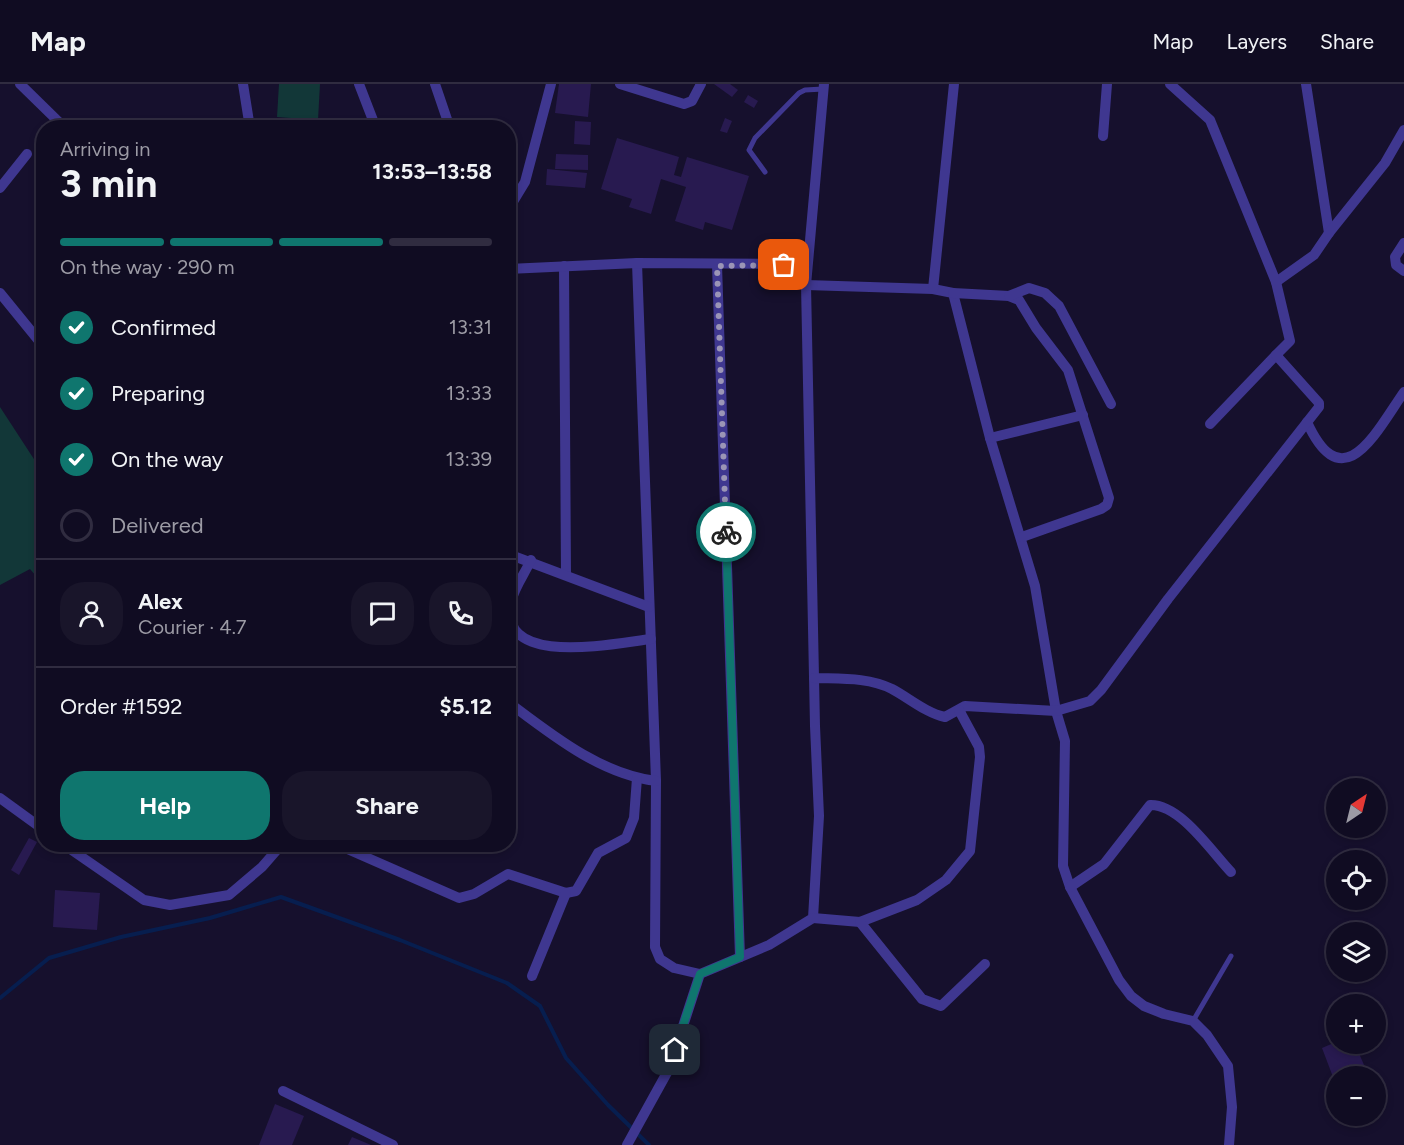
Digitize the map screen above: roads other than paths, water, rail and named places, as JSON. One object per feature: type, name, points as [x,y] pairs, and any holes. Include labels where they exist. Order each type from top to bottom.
[{"type":"street","points":[[20,84],[57,120]]},
{"type":"street","points":[[243,84],[249,120]]},
{"type":"street","points":[[359,84],[373,120]]},
{"type":"street","points":[[435,84],[447,120]]},
{"type":"street","points":[[516,197],[525,182],[551,84]]},
{"type":"street","points":[[620,84],[684,104],[692,101],[701,84]]},
{"type":"street","points":[[933,289],[954,84]]},
{"type":"street","points":[[1103,136],[1107,84]]},
{"type":"street","points":[[1170,84],[1210,120],[1276,282],[1290,341],[1210,424]]},
{"type":"street","points":[[1306,84],[1329,232]]},
{"type":"street","points":[[813,918],[819,816],[806,264],[823,87]]},
{"type":"street","points":[[1276,282],[1314,255],[1329,232],[1385,163],[1404,130]]},
{"type":"street","points":[[0,188],[27,154]]},
{"type":"street","points":[[1404,243],[1395,257],[1396,266],[1404,271]]},
{"type":"street","points":[[516,269],[637,263],[717,266],[806,264]]},
{"type":"street","points":[[637,263],[656,781],[655,947],[660,959],[674,968],[700,974],[769,945],[813,918],[860,922],[917,900],[946,879],[962,864],[969,851],[980,757],[979,747],[959,710]]},
{"type":"street","points":[[564,266],[566,575]]},
{"type":"street","points":[[717,266],[740,957]]},
{"type":"street","points":[[806,285],[933,289],[953,293],[1009,296],[1019,300],[1036,328],[1068,370],[1109,498],[1107,505],[1101,509],[1022,537]]},
{"type":"street","points":[[1009,296],[1029,288],[1044,293],[1059,306],[1111,404]]},
{"type":"street","points":[[0,293],[36,337]]},
{"type":"street","points":[[953,293],[990,438],[1022,537],[1035,586],[1056,711],[1065,741],[1063,866],[1070,887],[1119,980],[1131,996],[1144,1006],[1193,1021],[1207,1035],[1228,1066],[1232,1107],[1229,1145]]},
{"type":"street","points":[[814,678],[862,679],[889,688],[935,715],[945,717],[965,706],[1056,711],[1090,701],[1101,690],[1168,598],[1319,407],[1319,403],[1276,355]]},
{"type":"street","points":[[1307,422],[1322,450],[1333,457],[1347,459],[1359,453],[1369,443],[1404,392]]},
{"type":"street","points":[[1394,406],[1404,412]]},
{"type":"street","points":[[990,438],[1083,415]]},
{"type":"street","points":[[516,556],[649,607]]},
{"type":"street","points":[[516,592],[531,560]]},
{"type":"street","points":[[516,634],[520,638],[559,648],[651,639]]},
{"type":"street","points":[[516,708],[565,745],[637,778],[656,781]]},
{"type":"street","points":[[354,852],[459,898],[474,894],[508,874],[566,893],[576,891],[598,853],[626,838],[634,818],[637,778]]},
{"type":"street","points":[[0,798],[36,824]]},
{"type":"street","points":[[1070,887],[1104,864],[1150,805],[1161,805],[1178,814],[1231,872]]},
{"type":"street","points":[[75,852],[144,900],[170,905],[229,895],[262,867],[275,852]]},
{"type":"street","points":[[532,976],[566,893]]},
{"type":"street","points":[[860,922],[922,999],[931,1004],[940,1006],[985,964]]},
{"type":"street","points":[[628,1142],[669,1069],[700,974]]},
{"type":"street","points":[[283,1091],[393,1145]]},
{"type":"lane","points":[[765,172],[749,150],[755,138],[799,93],[823,87]]},
{"type":"lane","points":[[1193,1021],[1231,956]]},
{"type":"waterway","points":[[0,998],[49,958],[121,937],[210,918],[281,897],[400,940],[507,983],[540,1006],[566,1058],[608,1105],[649,1145]]}]
